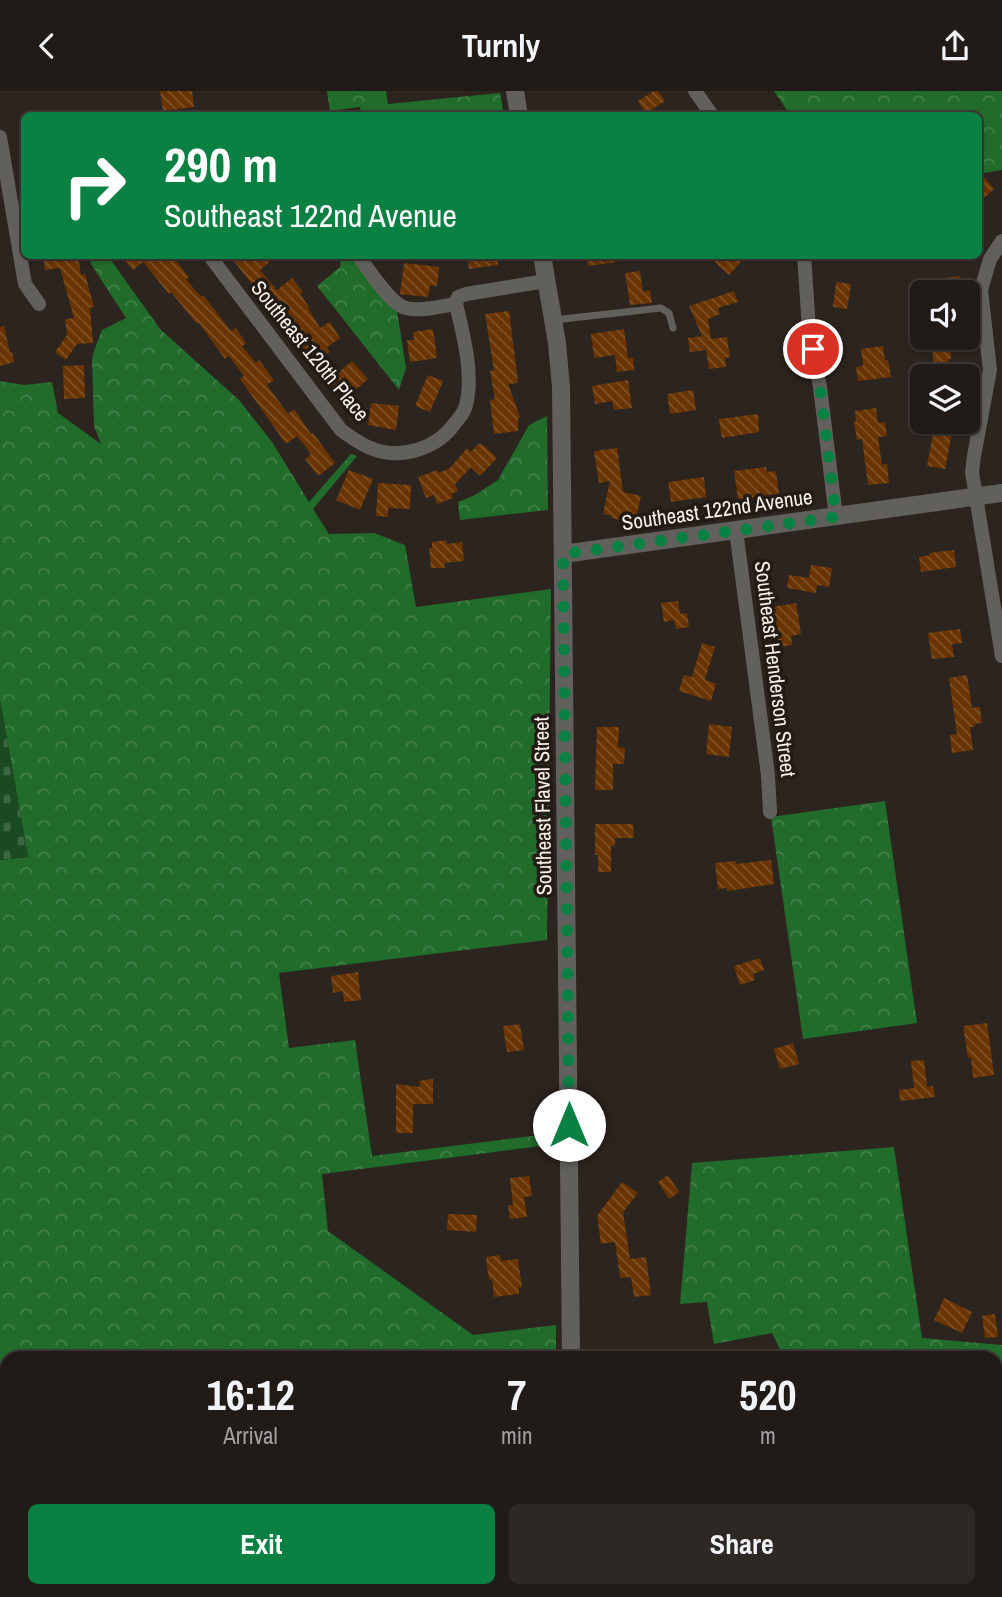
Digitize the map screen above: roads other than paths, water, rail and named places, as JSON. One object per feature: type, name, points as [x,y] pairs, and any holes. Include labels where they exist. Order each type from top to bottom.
[{"type":"street","points":[[515,91],[518,112]]},
{"type":"street","points":[[695,91],[710,112]]},
{"type":"street","points":[[0,137],[19,212],[21,236]]},
{"type":"street","points":[[1002,241],[990,259],[981,290],[990,370],[972,472],[1002,656]]},
{"type":"street","points":[[23,259],[25,284],[39,304]]},
{"type":"street","name":"Southeast 120th Place","points":[[212,259],[341,430],[353,439],[388,453],[419,450],[438,440],[450,431],[466,408],[470,382],[456,303]]},
{"type":"street","points":[[361,259],[392,299],[405,308],[417,309],[456,303],[458,297],[466,294],[546,281]]},
{"type":"street","name":"Southeast Flavel Street","points":[[543,259],[560,371],[571,1351]]},
{"type":"street","points":[[804,259],[809,330],[820,387],[836,517]]},
{"type":"street","name":"Southeast 122nd Avenue","points":[[563,554],[1002,493]]},
{"type":"street","name":"Southeast Henderson Street","points":[[736,530],[768,775],[770,812]]},
{"type":"lane","points":[[553,320],[661,308],[669,313],[673,328]]}]
